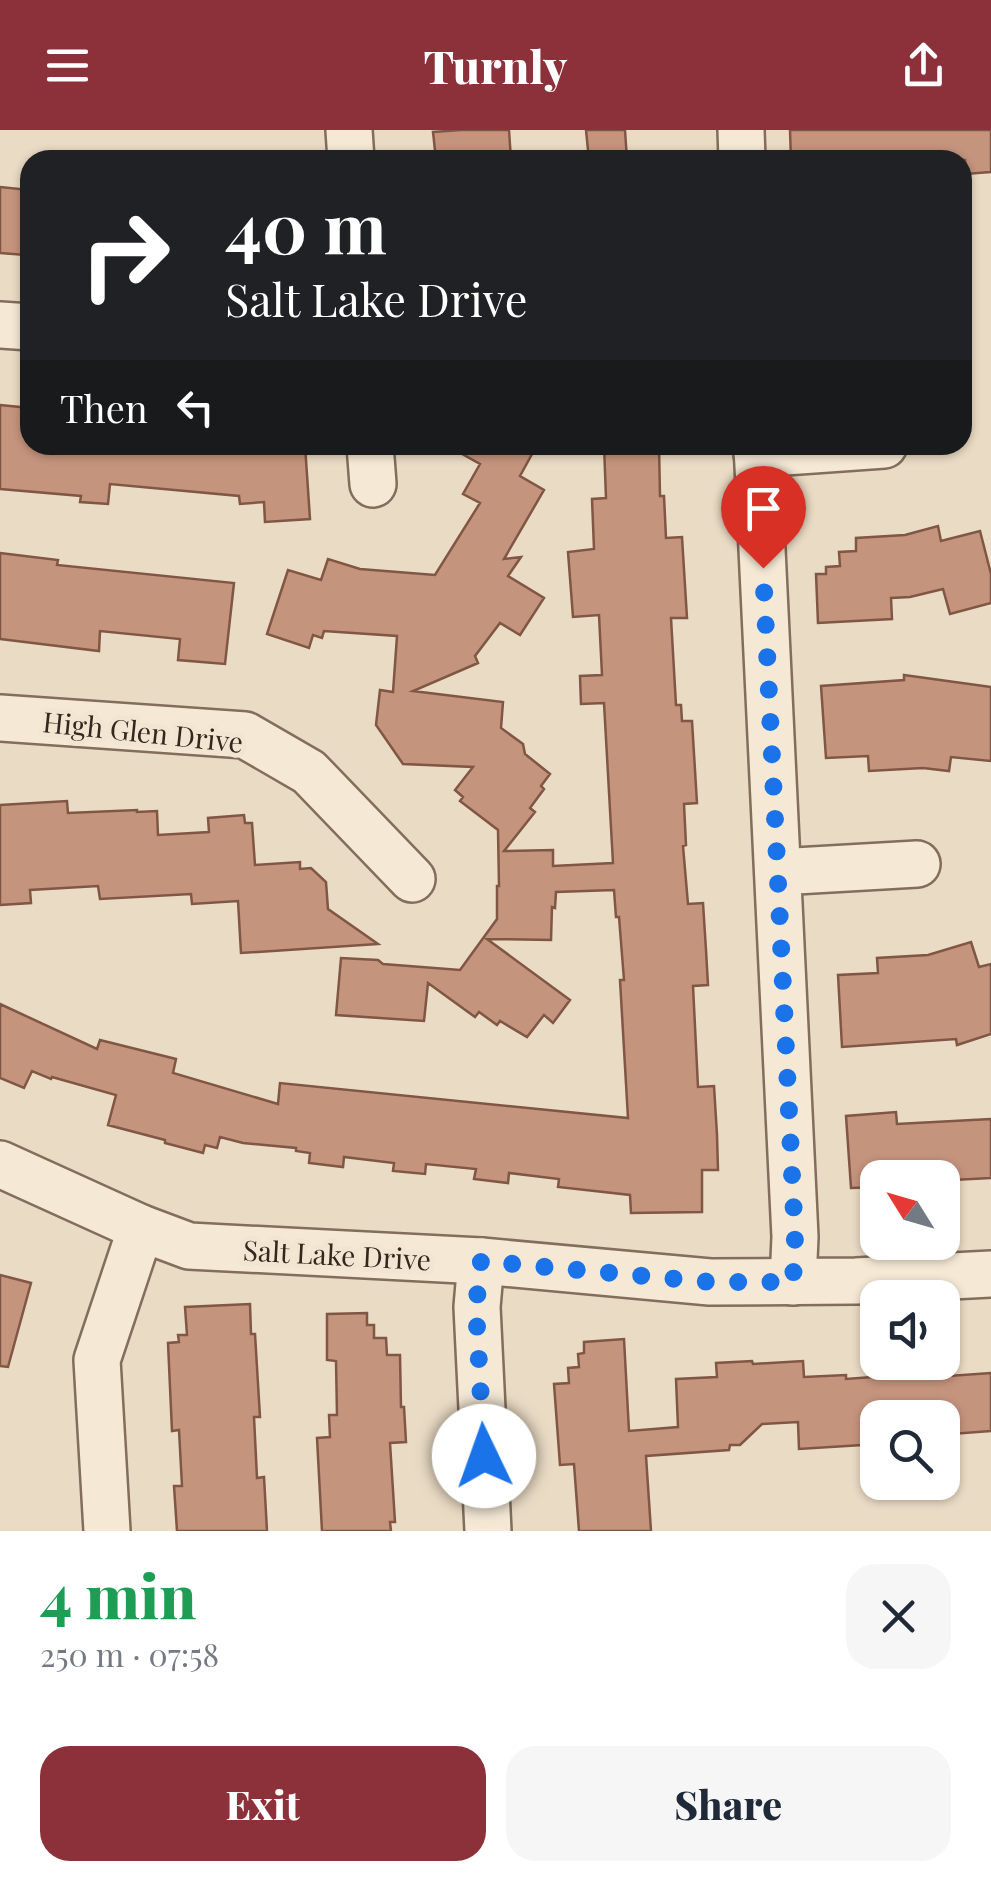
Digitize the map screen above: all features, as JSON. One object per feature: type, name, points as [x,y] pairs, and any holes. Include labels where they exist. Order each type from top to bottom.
[{"type":"street","points":[[757,455],[795,1237],[793,1282]]},
{"type":"street","name":"High Glen Drive","points":[[0,718],[244,735],[309,772],[412,878]]},
{"type":"street","points":[[778,872],[917,864]]},
{"type":"street","name":"Salt Lake Drive","points":[[0,1164],[190,1246],[481,1261],[710,1282],[991,1274]]},
{"type":"street","points":[[107,1531],[97,1360],[141,1228]]},
{"type":"street","points":[[481,1261],[476,1307],[488,1531]]},
{"type":"building","points":[[509,130],[510,150],[435,150],[433,132]]},
{"type":"building","points":[[586,130],[625,130],[626,150],[588,150]]},
{"type":"building","points":[[790,130],[991,130],[991,172],[972,174],[972,150],[791,150]]},
{"type":"building","points":[[0,187],[20,189],[20,255],[0,253]]},
{"type":"building","points":[[0,405],[20,407],[20,455],[306,455],[310,519],[265,522],[264,502],[240,504],[239,496],[110,484],[108,504],[80,502],[81,496],[0,489]]},
{"type":"building","points":[[464,455],[532,455],[520,476],[544,490],[504,559],[521,557],[508,576],[544,598],[520,635],[500,623],[475,656],[478,663],[413,691],[503,702],[501,728],[523,744],[525,754],[550,774],[530,808],[535,812],[504,851],[553,850],[553,866],[613,863],[604,703],[581,704],[580,676],[602,675],[599,615],[573,617],[568,552],[594,549],[592,499],[606,498],[604,455],[659,455],[666,538],[682,537],[687,618],[671,618],[676,705],[681,705],[682,721],[692,721],[697,803],[684,804],[683,846],[688,904],[703,903],[706,950],[708,985],[693,986],[698,1087],[714,1086],[717,1135],[718,1170],[702,1170],[702,1212],[631,1213],[630,1195],[558,1187],[559,1179],[509,1173],[508,1183],[474,1179],[476,1169],[426,1164],[425,1174],[393,1171],[394,1163],[344,1157],[343,1167],[309,1163],[310,1153],[296,1148],[220,1137],[217,1148],[205,1145],[203,1153],[108,1125],[116,1095],[32,1071],[24,1088],[0,1078],[0,1004],[97,1049],[100,1040],[176,1059],[173,1073],[278,1104],[280,1083],[628,1118],[620,980],[624,980],[614,890],[556,892],[551,940],[487,939],[570,1000],[553,1023],[544,1015],[527,1037],[500,1021],[497,1025],[479,1012],[475,1017],[428,983],[424,1021],[336,1015],[341,958],[460,970],[497,919],[498,830],[460,801],[463,797],[455,790],[473,767],[403,764],[376,725],[380,690],[393,692],[397,636],[324,631],[322,638],[313,635],[309,648],[267,634],[288,570],[321,580],[328,559],[360,569],[435,575],[480,503],[463,494],[480,464]]},
{"type":"building","points":[[938,526],[941,541],[980,531],[991,574],[991,603],[950,614],[943,589],[891,598],[892,619],[818,623],[816,574],[826,574],[826,567],[840,566],[839,552],[856,551],[856,538],[905,535]]},
{"type":"building","points":[[0,553],[58,560],[57,565],[234,583],[225,664],[178,660],[180,639],[100,631],[99,651],[0,639]]},
{"type":"building","points":[[904,675],[991,687],[991,761],[951,757],[949,771],[869,771],[868,756],[826,758],[821,686],[904,680]]},
{"type":"building","points":[[67,801],[68,813],[157,811],[158,835],[209,832],[208,818],[244,815],[245,823],[252,823],[255,865],[300,862],[300,869],[311,868],[326,882],[328,909],[378,944],[241,953],[238,901],[192,904],[191,894],[100,899],[98,886],[30,890],[31,903],[0,905],[0,805]]},
{"type":"building","points":[[971,942],[979,967],[991,964],[991,1034],[957,1045],[956,1039],[842,1047],[838,975],[878,973],[877,958],[928,955]]},
{"type":"building","points":[[896,1112],[897,1124],[991,1119],[991,1178],[960,1180],[960,1160],[860,1160],[860,1188],[851,1188],[846,1116]]},
{"type":"building","points":[[0,1275],[31,1283],[8,1367],[0,1366]]},
{"type":"building","points":[[250,1304],[260,1417],[254,1417],[257,1478],[264,1477],[267,1531],[177,1531],[174,1486],[182,1486],[179,1430],[172,1431],[168,1343],[179,1342],[178,1335],[187,1335],[185,1307]]},
{"type":"building","points":[[367,1313],[367,1325],[374,1325],[374,1338],[386,1338],[387,1355],[400,1355],[406,1442],[390,1443],[395,1522],[390,1522],[391,1531],[322,1531],[317,1438],[330,1437],[329,1415],[337,1415],[336,1361],[327,1360],[327,1314]]},
{"type":"building","points":[[624,1339],[629,1431],[678,1427],[676,1379],[717,1377],[716,1363],[803,1361],[804,1377],[960,1380],[960,1375],[991,1373],[991,1431],[960,1433],[960,1400],[860,1400],[860,1445],[799,1449],[798,1422],[762,1424],[740,1445],[730,1445],[729,1450],[646,1456],[651,1531],[579,1531],[574,1464],[560,1465],[554,1384],[569,1383],[568,1368],[579,1367],[578,1354],[584,1353],[584,1342]]},
{"type":"route","points":[[484,1456],[476,1307],[481,1261],[710,1282],[793,1282],[795,1237],[763,568]]}]
